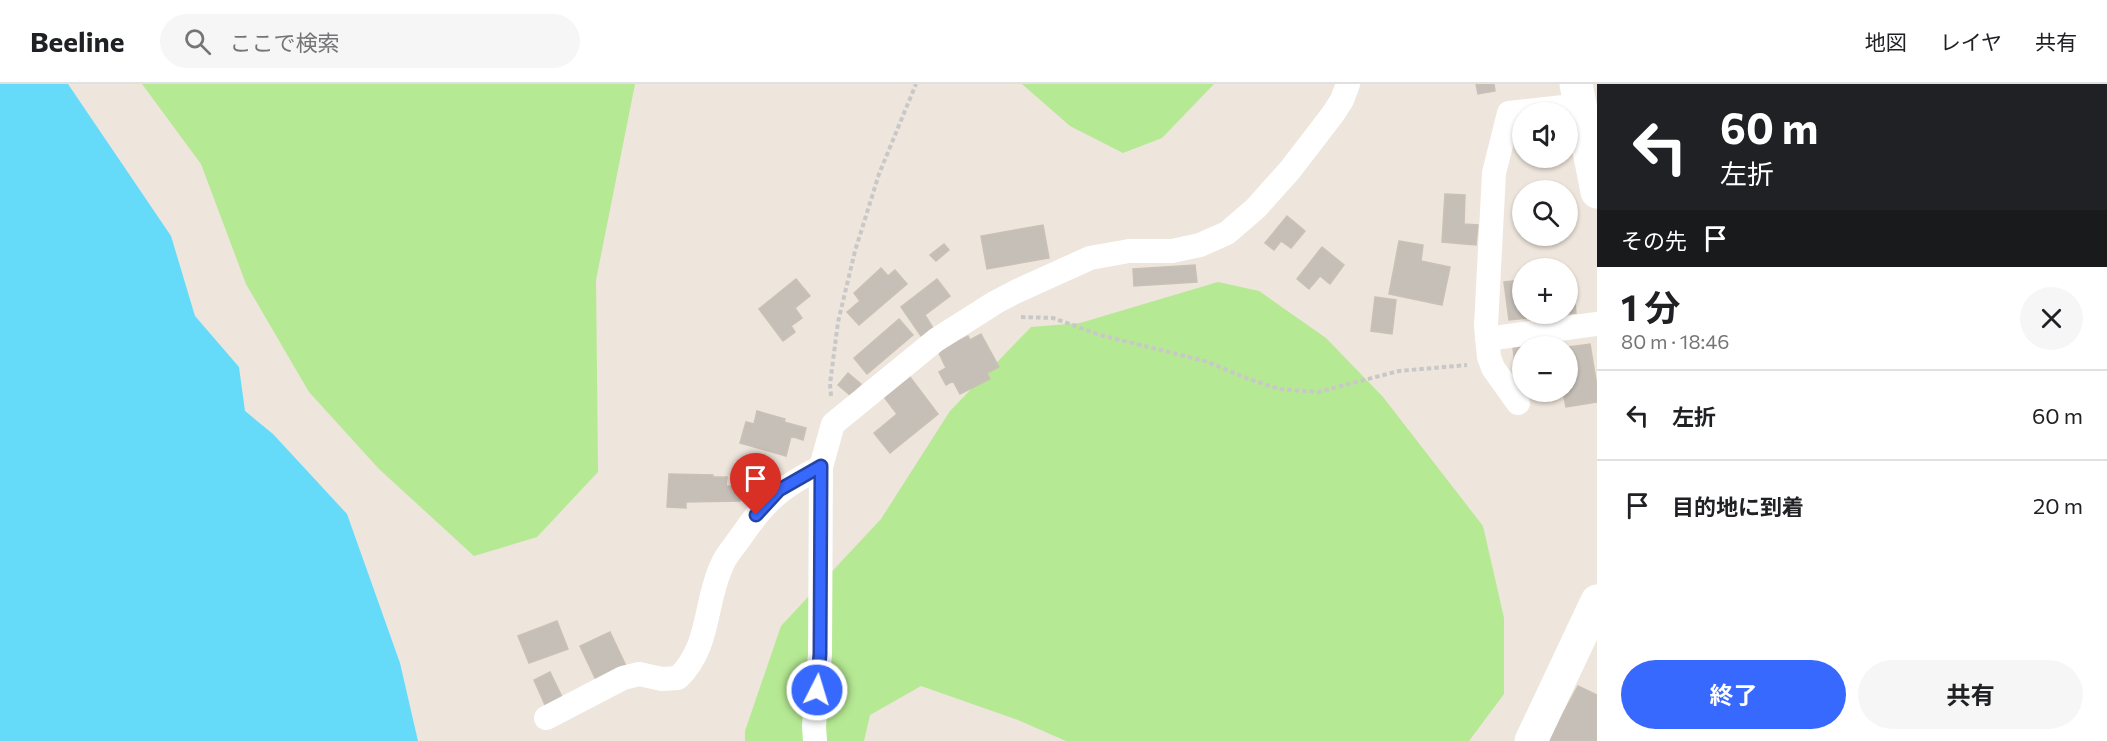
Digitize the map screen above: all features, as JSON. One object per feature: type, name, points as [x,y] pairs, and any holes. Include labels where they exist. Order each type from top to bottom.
[{"type":"street","points":[[815,741],[814,726],[820,654],[821,466],[833,424],[936,340],[996,302],[1090,258],[1129,251],[1172,251],[1200,245],[1227,233],[1256,208],[1290,170],[1333,114],[1342,100],[1347,84]]},
{"type":"street","points":[[1518,403],[1492,365],[1487,339],[1487,296],[1494,173],[1509,113],[1579,94],[1597,192]]},
{"type":"street","points":[[1487,339],[1597,324]]},
{"type":"street","points":[[546,718],[622,678],[639,674],[662,679],[678,678],[690,666],[704,633],[722,564],[756,515],[779,490],[821,466]]},
{"type":"street","points":[[1531,741],[1597,601]]},
{"type":"path","points":[[833,424],[830,384],[838,322],[855,251],[879,174],[916,84]]},
{"type":"path","points":[[996,302],[1016,318],[1053,318],[1100,334],[1205,361],[1249,380],[1279,389],[1318,392],[1399,371],[1444,366],[1492,365]]},
{"type":"green space","points":[[142,84],[635,84],[596,280],[598,472],[537,537],[474,556],[379,469],[309,392],[246,284],[201,164]]},
{"type":"green space","points":[[1022,84],[1214,84],[1162,138],[1123,153],[1070,126]]},
{"type":"green space","points":[[1218,282],[1259,291],[1326,338],[1383,397],[1483,526],[1504,618],[1504,694],[1469,741],[1066,741],[1018,720],[921,686],[870,715],[864,741],[745,741],[745,731],[781,626],[881,519],[950,411],[1031,327],[1080,323]]},
{"type":"water","points":[[0,84],[68,84],[171,236],[195,316],[239,367],[245,411],[273,434],[347,514],[400,663],[418,741],[0,741]]},
{"type":"building","points":[[1476,84],[1494,84],[1495,91],[1478,94]]},
{"type":"building","points":[[1445,194],[1465,195],[1464,224],[1478,225],[1476,245],[1442,242]]},
{"type":"building","points":[[1287,216],[1305,231],[1291,248],[1281,241],[1274,250],[1265,243]]},
{"type":"building","points":[[1043,225],[1049,258],[987,269],[981,236]]},
{"type":"building","points":[[1399,241],[1423,245],[1421,261],[1450,267],[1442,305],[1389,294]]},
{"type":"building","points":[[944,244],[949,250],[936,261],[930,255]]},
{"type":"building","points":[[1322,247],[1344,265],[1330,284],[1320,276],[1309,289],[1297,279]]},
{"type":"building","points":[[1195,265],[1197,282],[1134,286],[1133,269]]},
{"type":"building","points":[[881,268],[888,276],[895,270],[907,284],[859,325],[847,312],[860,301],[854,293]]},
{"type":"building","points":[[796,279],[810,296],[795,308],[802,318],[791,326],[795,332],[783,341],[759,309]]},
{"type":"building","points":[[937,279],[950,296],[925,315],[933,328],[921,336],[901,307]]},
{"type":"building","points":[[1512,281],[1512,320],[1509,320],[1504,282]]},
{"type":"building","points":[[1375,297],[1396,300],[1392,334],[1371,331]]},
{"type":"building","points":[[899,319],[913,335],[867,374],[854,358]]},
{"type":"building","points":[[981,334],[999,367],[987,373],[990,379],[960,394],[953,381],[946,385],[939,372],[946,368],[938,351],[968,336],[970,340]]},
{"type":"building","points":[[1590,344],[1597,386],[1597,402],[1566,407],[1565,402],[1578,402],[1578,346]]},
{"type":"building","points":[[848,373],[861,384],[851,396],[838,385]]},
{"type":"building","points":[[910,377],[938,414],[890,453],[874,433],[897,414],[884,397]]},
{"type":"building","points":[[757,411],[806,428],[803,440],[791,436],[786,456],[740,443],[746,422],[754,424]]},
{"type":"building","points":[[669,474],[727,477],[726,486],[740,486],[740,501],[686,502],[686,508],[667,507]]},
{"type":"building","points":[[557,621],[568,649],[529,663],[518,636]]},
{"type":"building","points":[[610,632],[626,666],[596,680],[580,646]]},
{"type":"building","points":[[550,672],[563,699],[546,707],[534,680]]},
{"type":"building","points":[[1578,686],[1597,695],[1597,741],[1548,741]]},
{"type":"route","points":[[756,515],[779,490],[821,466],[822,555],[817,690]]}]
